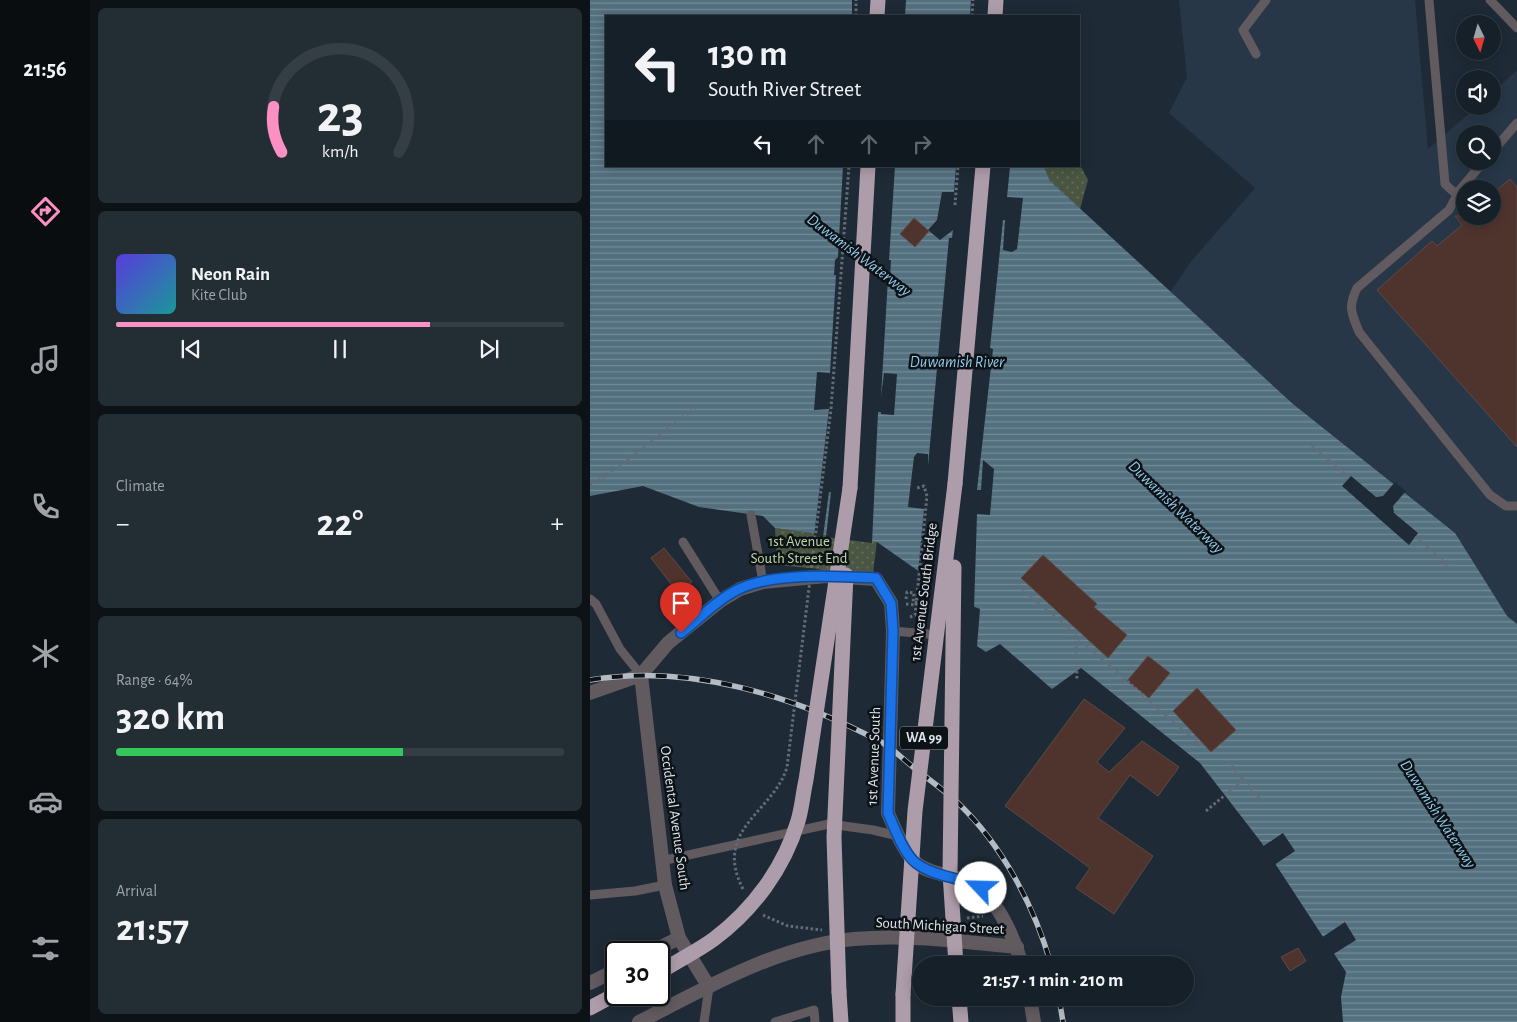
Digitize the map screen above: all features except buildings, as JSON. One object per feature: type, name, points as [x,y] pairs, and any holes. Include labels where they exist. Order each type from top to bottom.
[{"type":"highway","points":[[877,15],[878,0]]},
{"type":"highway","points":[[995,15],[996,0]]},
{"type":"highway","points":[[840,1022],[834,837],[850,488],[868,167]]},
{"type":"highway","name":"1st Avenue South Bridge","points":[[903,1022],[904,964],[915,811],[955,484],[983,167]]},
{"type":"highway","points":[[955,484],[950,838],[956,956]]},
{"type":"highway","points":[[670,966],[713,940],[732,924],[754,902],[785,856],[798,821],[806,780],[850,488]]},
{"type":"highway","points":[[590,1008],[605,1000]]},
{"type":"highway","points":[[960,1006],[961,1022]]},
{"type":"street","name":"1st Avenue South","points":[[764,582],[826,576],[876,578],[891,603],[893,631],[888,813],[898,836],[916,863],[934,871],[968,881],[981,888],[991,899],[1017,947],[1020,956]]},
{"type":"street","points":[[590,693],[641,675],[668,643],[720,601],[740,589],[764,582]]},
{"type":"street","name":"Occidental Avenue South","points":[[641,675],[661,861],[666,885],[679,938],[708,987]]},
{"type":"street","name":"South Michigan Street","points":[[639,1022],[708,987],[765,962],[804,949],[852,939],[889,937],[1017,947]]},
{"type":"street","points":[[670,942],[679,938]]},
{"type":"street","points":[[590,983],[605,976]]},
{"type":"street","points":[[1031,1006],[1034,1022]]},
{"type":"lane","points":[[1256,54],[1243,30],[1266,0]]},
{"type":"lane","points":[[1429,0],[1445,184],[1456,194]]},
{"type":"lane","points":[[1490,0],[1517,28]]},
{"type":"lane","points":[[1501,142],[1517,123]]},
{"type":"lane","points":[[1469,180],[1477,170]]},
{"type":"lane","points":[[1456,197],[1450,210],[1357,288],[1350,302],[1351,312],[1359,332],[1490,495],[1506,506],[1517,506]]},
{"type":"lane","points":[[751,515],[764,582]]},
{"type":"lane","points":[[683,542],[720,601]]},
{"type":"lane","points":[[590,599],[596,604],[620,650],[641,675]]},
{"type":"lane","points":[[893,631],[928,634]]},
{"type":"lane","points":[[661,861],[828,824],[873,830],[898,836]]},
{"type":"lane","points":[[590,895],[635,891],[666,885]]},
{"type":"lane","points":[[704,1022],[708,987]]},
{"type":"lane","points":[[775,1022],[814,1010],[815,1022]]},
{"type":"path","points":[[856,0],[856,15]]},
{"type":"path","points":[[972,15],[974,0]]},
{"type":"path","points":[[745,894],[737,870],[738,842],[750,818],[783,781],[787,767],[830,413],[849,167]]},
{"type":"path","points":[[955,205],[958,167]]},
{"type":"path","points":[[590,486],[625,462],[699,404]]},
{"type":"path","points":[[1312,446],[1349,478]]},
{"type":"path","points":[[910,617],[915,615],[927,496],[924,486],[917,488]]},
{"type":"path","points":[[1415,537],[1452,569]]},
{"type":"path","points":[[1015,582],[1203,748]]},
{"type":"path","points":[[912,602],[914,593],[907,592],[906,604],[916,605]]},
{"type":"path","points":[[1076,635],[1077,681]]},
{"type":"path","points":[[1228,762],[1262,801]]},
{"type":"path","points":[[1206,811],[1243,780]]},
{"type":"path","points":[[762,914],[772,921],[788,926],[827,930]]},
{"type":"shaded area","points":[[1179,0],[1415,0],[1428,149],[1468,115],[1501,115],[1501,85],[1517,70],[1517,624],[1293,404],[1170,292],[1193,259],[1255,188],[1169,113],[1187,77]]},
{"type":"green space","points":[[1080,165],[1088,180],[1080,209],[1050,181],[1044,167],[1080,167]]},
{"type":"green space","name":"1st Avenue South Street End","points":[[775,528],[877,541],[873,574],[777,565]]},
{"type":"water","name":"Duwamish River","points":[[590,0],[1007,0],[1007,15],[605,15],[605,167],[1044,167],[1050,181],[1293,404],[1455,533],[1507,616],[1517,624],[1517,1022],[1343,1022],[1341,997],[1346,972],[1261,842],[1200,763],[1081,668],[1052,689],[1000,644],[986,652],[977,646],[980,609],[964,603],[877,542],[775,528],[763,516],[699,507],[643,486],[590,496]]},
{"type":"pier","points":[[852,0],[906,0],[905,15],[852,15]]},
{"type":"pier","points":[[971,0],[1010,0],[1009,15],[970,15]]},
{"type":"pier","points":[[843,167],[895,167],[889,260],[891,260],[890,278],[888,278],[881,397],[884,373],[897,374],[894,415],[878,412],[872,543],[826,537],[831,492],[829,492],[823,537],[814,536],[829,409],[814,410],[817,372],[830,373],[836,275],[834,275],[835,260],[838,257]]},
{"type":"pier","points":[[956,167],[1010,167],[1007,197],[1023,198],[1017,249],[1012,252],[1003,250],[1005,220],[1003,220],[990,348],[993,349],[977,490],[981,490],[983,460],[994,469],[990,515],[977,514],[974,609],[963,605],[918,573],[924,509],[908,507],[914,457],[917,453],[928,454],[928,466],[949,238],[952,238],[953,230],[940,240],[928,230],[937,220],[942,192],[954,192]]},
{"type":"pier","points":[[1351,476],[1376,497],[1383,496],[1395,482],[1406,491],[1393,506],[1394,513],[1418,533],[1409,545],[1342,486]]},
{"type":"pier","points":[[1283,833],[1295,851],[1274,865],[1262,847]]},
{"type":"pier","points":[[1345,922],[1356,940],[1332,955],[1321,938]]},
{"type":"railway","points":[[590,680],[627,676],[665,676],[703,680],[740,687],[813,711],[848,725],[885,744],[958,803],[989,838],[1003,857],[1026,899],[1048,956]]},
{"type":"railway","points":[[1060,1006],[1063,1022]]},
{"type":"route","points":[[681,633],[720,601],[740,589],[764,582],[826,576],[876,578],[891,603],[893,631],[888,813],[898,836],[916,863],[934,871],[968,881],[981,888]]},
{"type":"water label","name":"Duwamish Waterway","points":[[859,255]]},
{"type":"water label","name":"Duwamish Waterway","points":[[1176,507]]},
{"type":"water label","name":"Duwamish Waterway","points":[[1438,814]]}]
